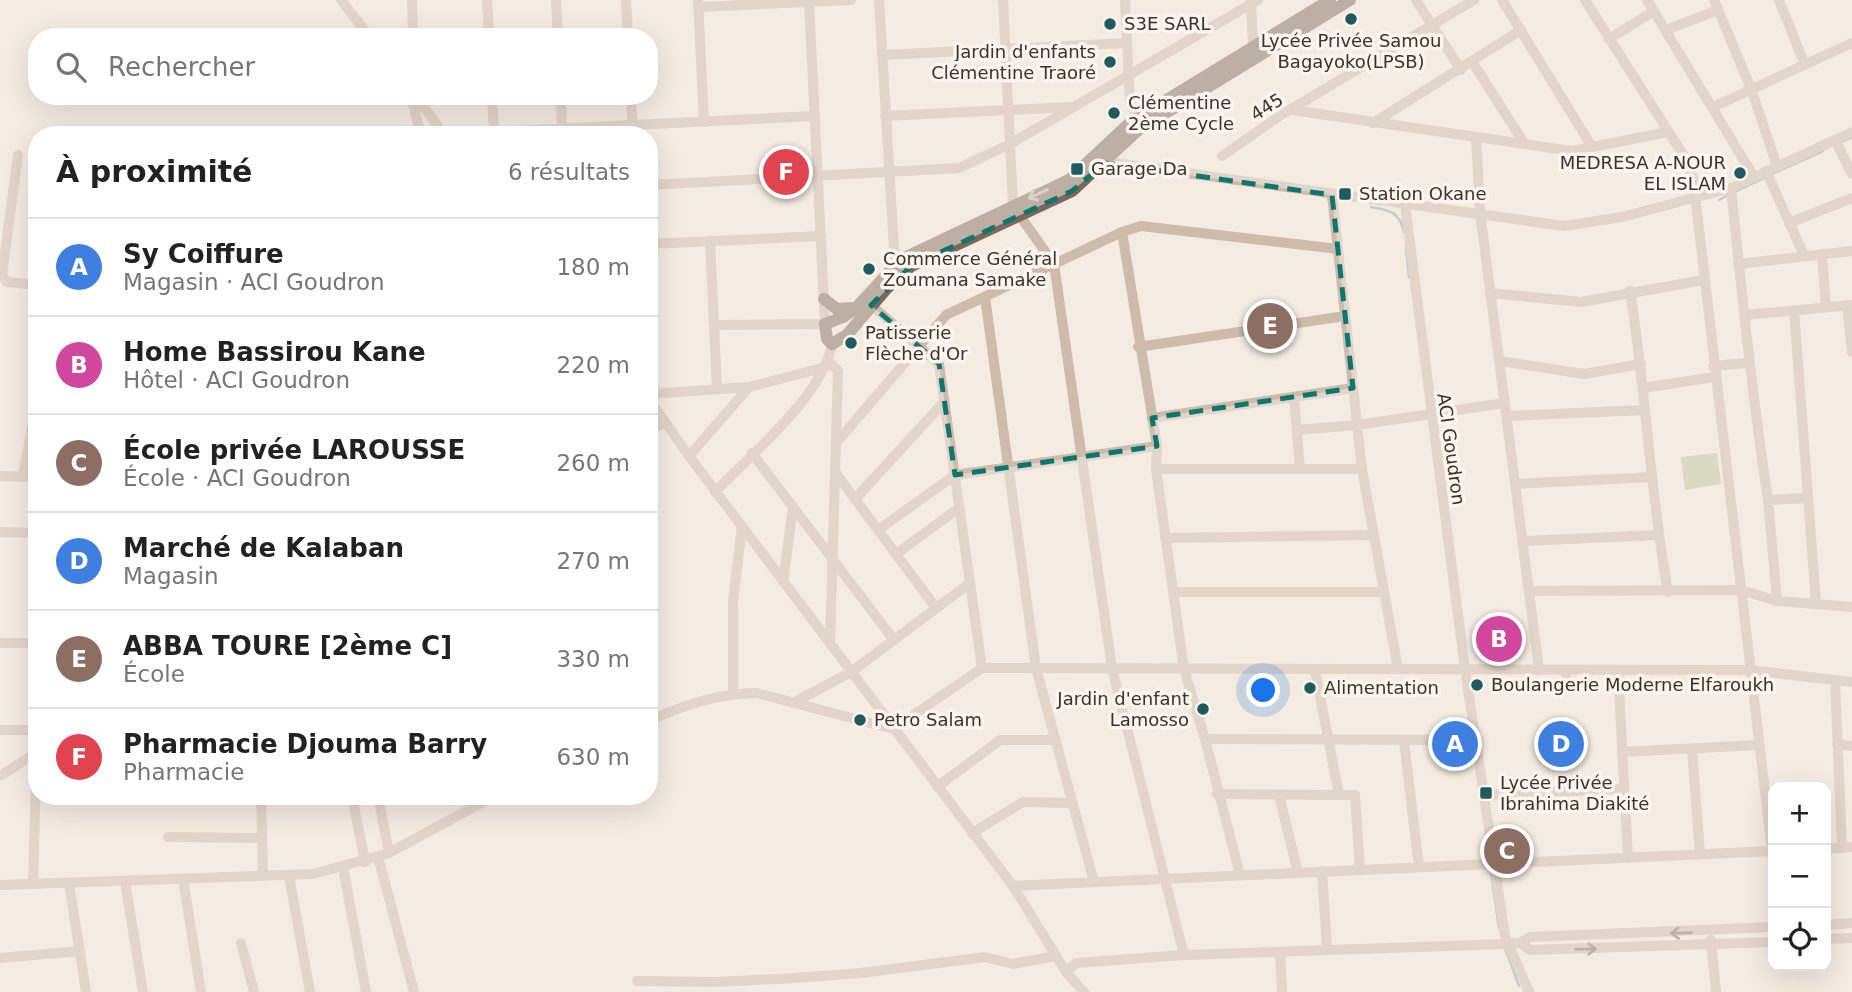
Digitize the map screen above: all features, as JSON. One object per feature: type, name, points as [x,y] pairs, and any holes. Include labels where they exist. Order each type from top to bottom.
[{"type":"main road","points":[[1100,160],[1113,136],[1138,117],[1330,0]]},
{"type":"main road","points":[[1016,211],[919,249],[895,265],[857,307],[843,317],[825,324],[827,339],[832,344],[847,335],[871,306],[911,266],[1016,211],[1077,176],[1138,130],[1350,0]]},
{"type":"main road","points":[[824,299],[837,309],[857,307]]},
{"type":"street","points":[[342,0],[363,28]]},
{"type":"street","points":[[412,0],[413,28]]},
{"type":"street","points":[[488,0],[489,28]]},
{"type":"street","points":[[556,0],[558,28]]},
{"type":"street","points":[[626,0],[628,28]]},
{"type":"street","points":[[704,122],[698,4],[851,0]]},
{"type":"street","points":[[879,0],[895,265]]},
{"type":"street","points":[[1003,0],[1016,211],[1054,264],[1112,668],[1184,955]]},
{"type":"street","points":[[1125,0],[1130,103],[1138,117]]},
{"type":"street","points":[[1416,0],[1461,70]]},
{"type":"street","name":"445","points":[[1222,156],[1292,110],[1474,0]]},
{"type":"street","points":[[1502,0],[1592,147]]},
{"type":"street","points":[[1586,0],[1689,167],[1772,845]]},
{"type":"street","points":[[1647,0],[1754,177]]},
{"type":"street","points":[[1779,0],[1805,65]]},
{"type":"street","points":[[1253,1],[1253,46]]},
{"type":"street","points":[[658,185],[959,168],[1010,144],[1253,1]]},
{"type":"street","points":[[714,325],[825,324],[808,2]]},
{"type":"street","points":[[1666,30],[1716,5],[1752,91],[1777,166]]},
{"type":"street","points":[[1609,39],[1654,12]]},
{"type":"street","points":[[1373,123],[1473,63],[1521,30]]},
{"type":"street","points":[[882,55],[1127,43]]},
{"type":"street","points":[[1713,107],[1852,43]]},
{"type":"street","points":[[1473,63],[1524,143]]},
{"type":"street","points":[[415,105],[419,126]]},
{"type":"street","points":[[420,105],[437,126]]},
{"type":"street","points":[[492,105],[494,126]]},
{"type":"street","points":[[561,105],[562,126]]},
{"type":"street","points":[[632,105],[633,126]]},
{"type":"street","points":[[885,116],[1075,107]]},
{"type":"street","points":[[1292,110],[1572,151],[1668,132]]},
{"type":"street","points":[[658,127],[704,122],[814,117]]},
{"type":"street","points":[[1100,160],[1564,226],[1622,217],[1731,188],[1852,132]]},
{"type":"street","points":[[1476,138],[1480,212],[1539,670]]},
{"type":"street","points":[[1835,139],[1852,174]]},
{"type":"street","points":[[18,155],[2,275],[7,282],[28,284]]},
{"type":"street","points":[[1766,172],[1804,255]]},
{"type":"street","points":[[1731,188],[1745,315],[1747,363],[1768,500],[1777,601]]},
{"type":"street","points":[[1332,195],[1362,469],[1398,669]]},
{"type":"street","points":[[1789,223],[1852,198]]},
{"type":"street","name":"ACI Goudron","points":[[1405,205],[1465,670],[1478,740],[1507,944],[1529,992]]},
{"type":"street","points":[[836,443],[946,315],[1122,232],[1141,226],[1338,249]]},
{"type":"street","points":[[1122,232],[1138,347],[1157,446],[1156,469],[1184,669],[1240,875]]},
{"type":"street","points":[[658,244],[821,236]]},
{"type":"street","points":[[710,241],[717,389]]},
{"type":"street","points":[[1738,264],[1852,251]]},
{"type":"street","points":[[1822,254],[1826,307]]},
{"type":"street","points":[[1490,293],[1581,302],[1630,291],[1704,280]]},
{"type":"street","points":[[1630,291],[1641,364],[1658,535],[1668,592]]},
{"type":"street","points":[[985,297],[1036,668],[1094,882]]},
{"type":"street","points":[[1745,315],[1850,305],[1852,352]]},
{"type":"street","points":[[871,306],[939,364],[982,668]]},
{"type":"street","points":[[1794,310],[1816,603]]},
{"type":"street","points":[[1138,347],[1345,316]]},
{"type":"street","points":[[715,492],[780,425],[827,364],[832,344]]},
{"type":"street","points":[[1500,361],[1584,374],[1641,364]]},
{"type":"street","points":[[1643,388],[1747,363]]},
{"type":"street","points":[[658,393],[749,387],[827,364],[838,371],[830,644]]},
{"type":"street","points":[[689,457],[749,387]]},
{"type":"street","points":[[1152,418],[1353,388]]},
{"type":"street","points":[[1294,397],[1300,469]]},
{"type":"street","points":[[855,499],[944,402]]},
{"type":"street","points":[[1297,430],[1357,425],[1505,403]]},
{"type":"street","points":[[1507,416],[1645,410]]},
{"type":"street","points":[[658,412],[741,527],[1013,886],[1066,972],[1084,992]]},
{"type":"street","points":[[658,426],[665,422]]},
{"type":"street","points":[[878,530],[955,475],[1157,446]]},
{"type":"street","points":[[23,477],[28,449]]},
{"type":"street","points":[[752,453],[894,640]]},
{"type":"street","points":[[1156,469],[1362,469]]},
{"type":"street","points":[[835,472],[936,608]]},
{"type":"street","points":[[0,476],[28,477]]},
{"type":"street","points":[[1516,484],[1652,477]]},
{"type":"street","points":[[1768,500],[1808,498]]},
{"type":"street","points":[[783,582],[793,507]]},
{"type":"street","points":[[896,554],[960,508]]},
{"type":"street","points":[[733,693],[733,601],[741,527]]},
{"type":"street","points":[[0,532],[28,533]]},
{"type":"street","points":[[1522,541],[1658,535]]},
{"type":"street","points":[[1165,538],[1374,536]]},
{"type":"street","points":[[797,701],[850,672],[970,583]]},
{"type":"street","points":[[1529,591],[1741,590],[1777,601],[1852,607]]},
{"type":"street","points":[[1173,592],[1384,592]]},
{"type":"street","points":[[0,643],[28,643]]},
{"type":"street","points":[[893,729],[982,668],[1749,670],[1852,682]]},
{"type":"street","points":[[1315,670],[1339,795]]},
{"type":"street","points":[[1566,670],[1566,686]]},
{"type":"street","points":[[1619,670],[1622,789],[1628,858]]},
{"type":"street","points":[[1835,680],[1837,744],[1847,848]]},
{"type":"street","points":[[658,718],[706,699],[733,693],[757,693],[797,701],[893,729]]},
{"type":"street","points":[[0,730],[28,730]]},
{"type":"street","points":[[1205,739],[1478,740]]},
{"type":"street","points":[[937,787],[1000,740],[1054,740]]},
{"type":"street","points":[[1404,741],[1419,867]]},
{"type":"street","points":[[1837,744],[1852,746]]},
{"type":"street","points":[[1622,752],[1758,745]]},
{"type":"street","points":[[1692,748],[1700,854]]},
{"type":"street","points":[[0,776],[28,758]]},
{"type":"street","points":[[1485,795],[1622,789]]},
{"type":"street","points":[[1217,794],[1355,795],[1360,870]]},
{"type":"street","points":[[1279,795],[1298,873]]},
{"type":"street","points":[[972,833],[1023,802],[1072,803]]},
{"type":"street","points":[[33,884],[35,805]]},
{"type":"street","points":[[261,805],[263,876]]},
{"type":"street","points":[[354,805],[365,862]]},
{"type":"street","points":[[379,805],[389,853]]},
{"type":"street","points":[[0,885],[289,876],[344,867],[389,853],[477,805]]},
{"type":"street","points":[[168,837],[262,838]]},
{"type":"street","points":[[1013,886],[1700,854],[1768,854]]},
{"type":"street","points":[[378,857],[414,992]]},
{"type":"street","points":[[344,867],[366,992]]},
{"type":"street","points":[[1322,871],[1327,949]]},
{"type":"street","points":[[289,876],[310,992]]},
{"type":"street","points":[[183,879],[201,992]]},
{"type":"street","points":[[125,881],[143,992]]},
{"type":"street","points":[[69,883],[86,992]]},
{"type":"street","points":[[1831,925],[1852,923]]},
{"type":"street","points":[[1066,972],[1076,963],[1184,955],[1507,944],[1520,943],[1530,937],[1768,928]]},
{"type":"street","points":[[1711,932],[1716,992]]},
{"type":"street","points":[[1831,939],[1852,938]]},
{"type":"street","points":[[1520,943],[1530,950],[1768,942]]},
{"type":"street","points":[[241,943],[254,992]]},
{"type":"street","points":[[0,958],[80,951]]},
{"type":"street","points":[[1280,952],[1282,992]]},
{"type":"street","points":[[637,981],[717,982],[795,978],[861,973],[985,957],[1013,964],[1056,956]]},
{"type":"highlighted area","points":[[1105,163],[1332,195],[1353,388],[1152,418],[1157,446],[955,475],[939,364],[871,305],[911,266],[1072,191]]},
{"type":"green space","points":[[1717,453],[1721,484],[1685,490],[1681,457]]},
{"type":"waterway","points":[[1839,143],[1852,137]]},
{"type":"waterway","points":[[1772,174],[1823,151]]},
{"type":"waterway","points":[[1734,192],[1766,177]]},
{"type":"waterway","points":[[1719,200],[1728,195]]},
{"type":"waterway","points":[[1371,207],[1397,216],[1404,232]]},
{"type":"waterway","points":[[1406,249],[1409,277]]},
{"type":"waterway","points":[[1488,852],[1499,928]]},
{"type":"waterway","points":[[1505,948],[1519,986]]},
{"type":"place","name":"Lycée Privée Samou Bagayoko(LPSB)","points":[[1351,19]]},
{"type":"place","name":"S3E SARL","points":[[1110,24]]},
{"type":"place","name":"Jardin d'enfants Clémentine Traoré","points":[[1110,62]]},
{"type":"place","name":"Clémentine 2ème Cycle","points":[[1114,113]]},
{"type":"place","name":"Garage Da","points":[[1077,169]]},
{"type":"place","name":"Pharmacie Djouma Barry","points":[[786,172]]},
{"type":"place","name":"MEDRESA A-NOUR EL ISLAM","points":[[1740,173]]},
{"type":"place","name":"Station Okane","points":[[1345,194]]},
{"type":"place","name":"Commerce Général Zoumana Samake","points":[[869,269]]},
{"type":"place","name":"ABBA TOURE [2ème C]","points":[[1270,326]]},
{"type":"place","name":"Patisserie Flèche d'Or","points":[[851,343]]},
{"type":"place","name":"Home Bassirou Kane","points":[[1499,639]]},
{"type":"place","name":"Boulangerie Moderne Elfaroukh","points":[[1477,685]]},
{"type":"place","name":"Alimentation","points":[[1310,688]]},
{"type":"place","name":"Jardin d'enfant Lamosso","points":[[1203,709]]},
{"type":"place","name":"Petro Salam","points":[[860,720]]},
{"type":"place","name":"Sy Coiffure","points":[[1455,744]]},
{"type":"place","name":"Marché de Kalaban","points":[[1561,744]]},
{"type":"place","name":"Lycée Privée Ibrahima Diakité","points":[[1486,793]]},
{"type":"place","name":"École privée LAROUSSE","points":[[1507,851]]}]
